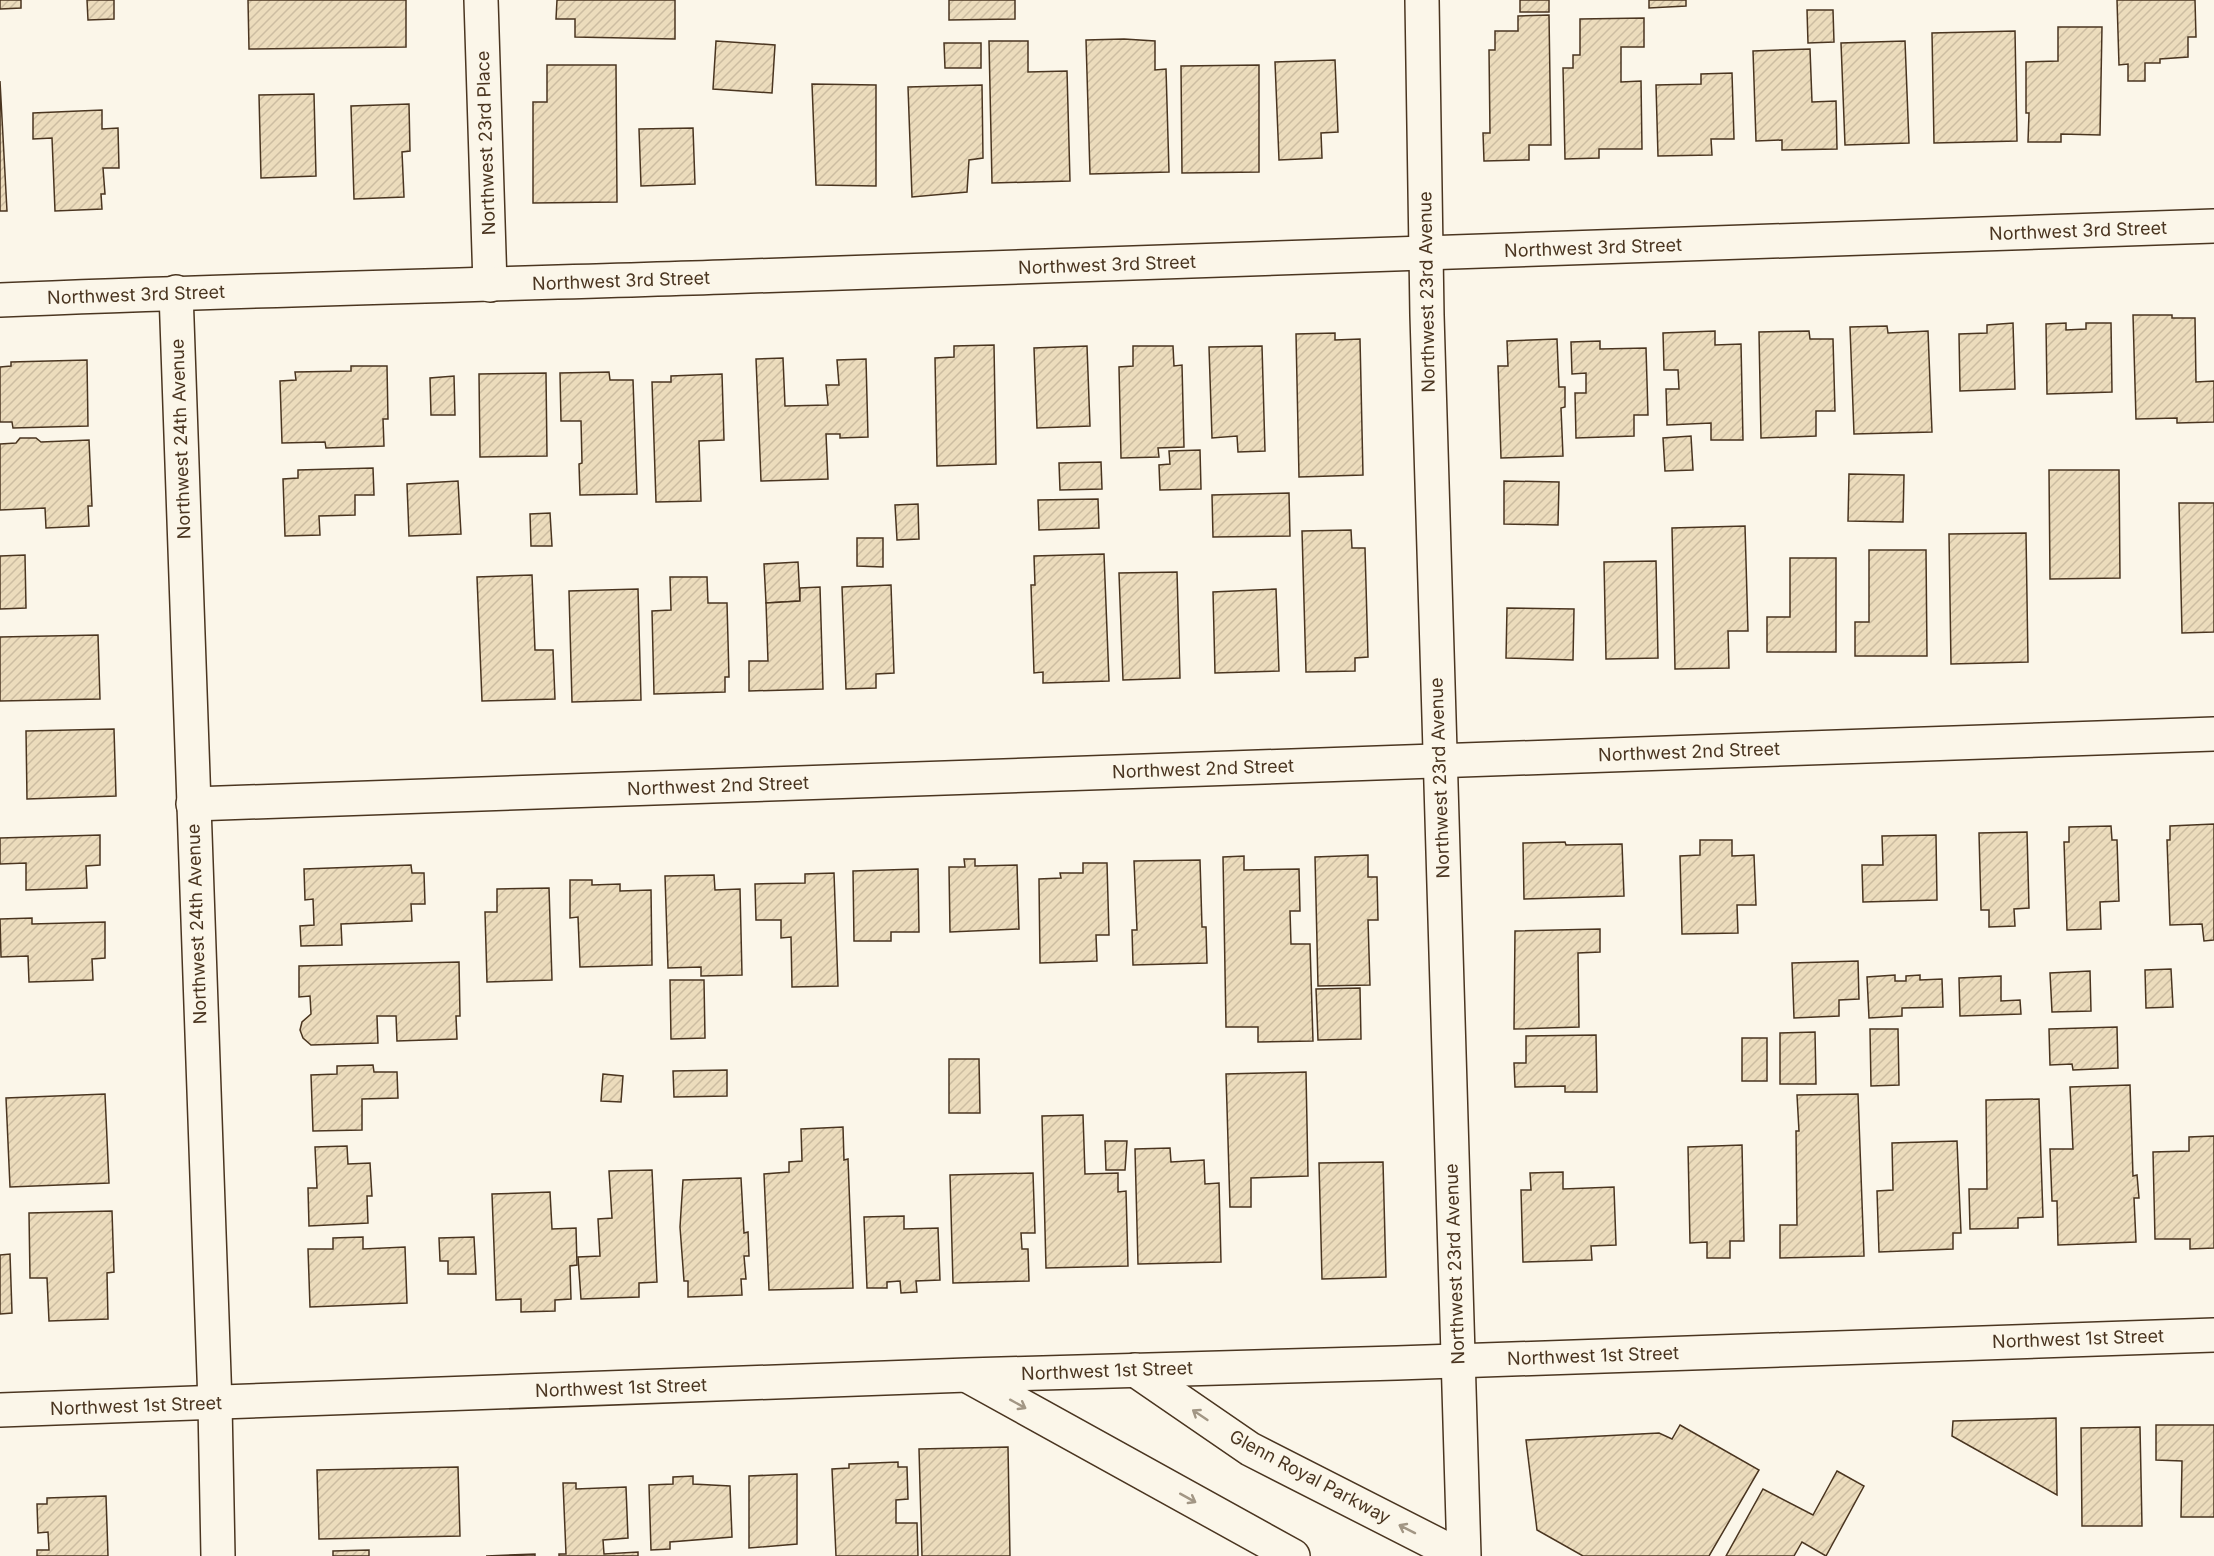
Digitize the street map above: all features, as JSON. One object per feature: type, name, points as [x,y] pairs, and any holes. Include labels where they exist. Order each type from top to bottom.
[{"type":"street","name":"Northwest 23rd Place","points":[[481,0],[490,285]]},
{"type":"street","name":"Northwest 23rd Avenue","points":[[1422,0],[1439,761],[1464,1556]]},
{"type":"street","name":"Northwest 3rd Street","points":[[0,300],[176,292],[490,285],[2214,226]]},
{"type":"street","name":"Northwest 24th Avenue","points":[[176,292],[215,1404],[218,1556]]},
{"type":"street","name":"Northwest 2nd Street","points":[[193,804],[2214,734]]},
{"type":"street","name":"Northwest 1st Street","points":[[0,1410],[967,1375],[2214,1335]]},
{"type":"street","name":"Glenn Royal Parkway","points":[[1135,1370],[1250,1449],[1460,1556]]},
{"type":"street","points":[[967,1375],[1293,1556]]},
{"type":"building","points":[[0,0],[21,0],[21,8],[0,9]]},
{"type":"building","points":[[87,0],[114,0],[114,19],[88,20]]},
{"type":"building","points":[[248,0],[406,0],[406,47],[249,49]]},
{"type":"building","points":[[557,0],[675,0],[675,39],[575,37],[575,19],[556,19]]},
{"type":"building","points":[[949,0],[1015,0],[1015,19],[949,20]]},
{"type":"building","points":[[1520,0],[1549,0],[1549,12],[1520,12]]},
{"type":"building","points":[[1649,0],[1686,0],[1686,6],[1649,8]]},
{"type":"building","points":[[2117,0],[2195,0],[2196,37],[2188,37],[2188,57],[2160,59],[2160,63],[2145,63],[2145,81],[2128,81],[2128,64],[2119,65]]},
{"type":"building","points":[[1807,10],[1833,10],[1834,42],[1808,43]]},
{"type":"building","points":[[1549,15],[1551,145],[1529,145],[1529,160],[1484,161],[1483,133],[1490,133],[1489,50],[1495,50],[1495,31],[1518,31],[1518,16]]},
{"type":"building","points":[[1644,18],[1644,47],[1621,47],[1621,82],[1641,81],[1642,149],[1599,149],[1599,158],[1565,159],[1563,68],[1573,68],[1573,55],[1580,55],[1580,19]]},
{"type":"building","points":[[2058,27],[2102,27],[2100,135],[2061,134],[2061,142],[2028,142],[2026,62],[2058,61]]},
{"type":"building","points":[[2015,31],[2017,141],[1934,143],[1932,33]]},
{"type":"building","points":[[1086,40],[1155,41],[1155,70],[1166,69],[1169,172],[1090,174]]},
{"type":"building","points":[[716,41],[775,45],[772,93],[713,89]]},
{"type":"building","points":[[989,41],[1028,41],[1028,72],[1067,71],[1070,181],[992,183]]},
{"type":"building","points":[[1905,41],[1909,143],[1845,145],[1841,43]]},
{"type":"building","points":[[944,43],[981,43],[981,68],[945,68]]},
{"type":"building","points":[[1810,49],[1812,102],[1836,101],[1837,149],[1782,150],[1782,140],[1756,141],[1753,51]]},
{"type":"building","points":[[1335,60],[1338,132],[1321,133],[1322,158],[1279,160],[1275,62]]},
{"type":"building","points":[[547,65],[616,65],[617,202],[533,203],[533,102],[547,102]]},
{"type":"building","points":[[1259,65],[1259,172],[1182,173],[1181,66]]},
{"type":"building","points":[[1732,73],[1734,139],[1711,139],[1712,155],[1658,156],[1656,85],[1701,84],[1701,74]]},
{"type":"building","points":[[0,81],[7,211],[0,211]]},
{"type":"building","points":[[812,84],[876,85],[876,186],[816,185]]},
{"type":"building","points":[[982,85],[983,158],[969,160],[967,192],[912,197],[908,87]]},
{"type":"building","points":[[314,94],[316,176],[261,178],[259,95]]},
{"type":"building","points":[[409,104],[410,151],[402,152],[404,197],[354,199],[351,106]]},
{"type":"building","points":[[102,110],[102,129],[118,128],[119,168],[103,168],[105,194],[101,194],[102,209],[55,211],[52,138],[33,139],[33,113]]},
{"type":"building","points":[[693,128],[695,184],[641,186],[639,129]]},
{"type":"building","points":[[2133,315],[2172,315],[2172,318],[2195,318],[2196,382],[2214,381],[2214,422],[2177,423],[2177,418],[2136,419]]},
{"type":"building","points":[[2013,323],[2015,389],[1960,391],[1959,334],[1987,333],[1987,325]]},
{"type":"building","points":[[2066,323],[2066,330],[2086,329],[2086,323],[2111,323],[2112,392],[2047,394],[2046,324]]},
{"type":"building","points":[[1887,326],[1888,333],[1928,331],[1932,432],[1854,434],[1850,327]]},
{"type":"building","points":[[1715,331],[1715,345],[1741,344],[1743,440],[1711,440],[1711,423],[1667,425],[1666,389],[1679,389],[1678,370],[1664,370],[1663,333]]},
{"type":"building","points":[[1809,331],[1810,339],[1833,339],[1835,411],[1816,411],[1816,436],[1761,438],[1759,332]]},
{"type":"building","points":[[1335,333],[1335,340],[1360,339],[1363,475],[1299,477],[1296,334]]},
{"type":"building","points":[[1557,339],[1559,387],[1565,387],[1565,407],[1561,408],[1563,456],[1501,458],[1498,366],[1508,366],[1507,341]]},
{"type":"building","points":[[1600,341],[1600,349],[1646,348],[1648,415],[1634,415],[1634,436],[1576,438],[1575,393],[1586,393],[1586,373],[1572,374],[1571,342]]},
{"type":"building","points":[[994,345],[996,464],[937,466],[935,358],[954,357],[954,346]]},
{"type":"building","points":[[1087,346],[1090,426],[1037,428],[1034,348]]},
{"type":"building","points":[[1133,346],[1173,346],[1174,366],[1182,365],[1184,447],[1158,448],[1159,457],[1121,458],[1119,367],[1133,366]]},
{"type":"building","points":[[1262,346],[1265,451],[1238,452],[1237,436],[1212,438],[1209,347]]},
{"type":"building","points":[[783,358],[785,406],[828,405],[826,385],[839,385],[837,360],[866,359],[868,437],[840,438],[840,434],[826,434],[828,479],[761,481],[756,359]]},
{"type":"building","points":[[87,360],[88,426],[13,428],[12,422],[0,422],[0,367],[11,366],[11,362]]},
{"type":"building","points":[[351,366],[387,366],[388,419],[383,419],[384,446],[326,448],[325,442],[282,443],[280,381],[296,380],[295,372],[351,371]]},
{"type":"building","points":[[609,372],[610,380],[633,380],[637,494],[580,495],[581,421],[561,421],[560,373]]},
{"type":"building","points":[[546,373],[547,456],[480,457],[479,374]]},
{"type":"building","points":[[722,374],[724,440],[699,441],[701,501],[656,502],[652,382],[671,382],[671,376]]},
{"type":"building","points":[[454,376],[455,415],[431,415],[430,378]]},
{"type":"building","points":[[1691,436],[1693,470],[1665,471],[1663,438]]},
{"type":"building","points":[[20,438],[36,438],[41,442],[89,440],[92,506],[88,506],[89,526],[46,528],[45,508],[0,510],[0,444],[16,443]]},
{"type":"building","points":[[1200,450],[1201,489],[1160,490],[1159,465],[1170,464],[1169,451]]},
{"type":"building","points":[[1101,462],[1102,489],[1060,490],[1059,463]]},
{"type":"building","points":[[373,468],[374,495],[355,495],[355,515],[319,516],[320,535],[285,536],[283,479],[298,478],[298,470]]},
{"type":"building","points":[[2049,470],[2119,470],[2120,578],[2050,579]]},
{"type":"building","points":[[1849,474],[1904,475],[1903,522],[1848,521]]},
{"type":"building","points":[[458,481],[461,534],[409,536],[407,484]]},
{"type":"building","points":[[1504,481],[1559,482],[1558,525],[1504,524]]},
{"type":"building","points":[[1289,493],[1290,536],[1213,537],[1212,495]]},
{"type":"building","points":[[1098,499],[1099,528],[1039,530],[1038,500]]},
{"type":"building","points":[[2179,503],[2214,503],[2214,632],[2182,633]]},
{"type":"building","points":[[918,504],[919,539],[897,540],[895,505]]},
{"type":"building","points":[[550,513],[552,546],[531,546],[530,514]]},
{"type":"building","points":[[1745,526],[1748,631],[1728,631],[1729,668],[1675,669],[1672,528]]},
{"type":"building","points":[[1351,530],[1352,548],[1365,548],[1368,657],[1355,658],[1355,671],[1306,672],[1302,531]]},
{"type":"building","points":[[2026,533],[2028,662],[1951,664],[1949,534]]},
{"type":"building","points":[[857,538],[883,538],[883,567],[857,566]]},
{"type":"building","points":[[1869,550],[1926,550],[1927,656],[1855,656],[1855,622],[1869,622]]},
{"type":"building","points":[[1104,554],[1109,681],[1043,683],[1043,672],[1034,673],[1031,585],[1035,585],[1034,556]]},
{"type":"building","points":[[25,555],[26,608],[0,609],[0,556]]},
{"type":"building","points":[[1790,558],[1836,558],[1836,652],[1767,652],[1767,617],[1790,617]]},
{"type":"building","points":[[1656,561],[1658,658],[1606,659],[1604,562]]},
{"type":"building","points":[[798,562],[800,601],[766,603],[764,564]]},
{"type":"building","points":[[1177,572],[1180,678],[1123,680],[1119,573]]},
{"type":"building","points":[[532,575],[535,650],[553,650],[555,699],[482,701],[477,577]]},
{"type":"building","points":[[670,577],[707,577],[708,603],[727,603],[729,677],[725,677],[725,692],[654,694],[652,611],[671,610]]},
{"type":"building","points":[[891,585],[894,673],[876,674],[876,688],[846,689],[842,587]]},
{"type":"building","points":[[820,587],[823,689],[749,691],[749,661],[768,661],[766,603],[800,601],[800,588]]},
{"type":"building","points":[[638,589],[641,700],[572,702],[569,591]]},
{"type":"building","points":[[1276,589],[1279,671],[1215,673],[1213,592]]},
{"type":"building","points":[[1507,608],[1574,609],[1573,660],[1506,658]]},
{"type":"building","points":[[98,635],[100,699],[0,701],[0,637]]},
{"type":"building","points":[[114,729],[116,796],[27,799],[26,731]]},
{"type":"building","points":[[2214,824],[2214,940],[2204,941],[2202,924],[2170,925],[2167,840],[2170,840],[2170,826]]},
{"type":"building","points":[[2111,826],[2112,840],[2117,840],[2119,901],[2100,902],[2101,929],[2067,930],[2064,842],[2069,842],[2069,827]]},
{"type":"building","points":[[2027,832],[2029,908],[2014,909],[2015,926],[1989,927],[1989,910],[1981,910],[1979,833]]},
{"type":"building","points":[[100,835],[100,865],[86,866],[87,888],[26,890],[26,863],[0,864],[0,838]]},
{"type":"building","points":[[1936,835],[1937,900],[1863,902],[1862,865],[1883,865],[1882,836]]},
{"type":"building","points":[[1700,840],[1732,840],[1732,856],[1754,855],[1756,905],[1737,905],[1738,933],[1682,934],[1680,856],[1700,855]]},
{"type":"building","points":[[1565,842],[1566,845],[1622,844],[1624,896],[1524,899],[1523,843]]},
{"type":"building","points":[[1368,855],[1368,877],[1377,877],[1378,920],[1368,920],[1370,985],[1318,986],[1315,857]]},
{"type":"building","points":[[1244,856],[1244,870],[1299,869],[1300,911],[1290,911],[1291,944],[1310,944],[1313,1041],[1258,1042],[1258,1027],[1226,1027],[1223,857]]},
{"type":"building","points":[[964,859],[975,859],[975,866],[1017,865],[1019,929],[950,932],[949,867],[965,867]]},
{"type":"building","points":[[1200,860],[1202,927],[1206,927],[1207,963],[1133,965],[1132,930],[1137,930],[1134,861]]},
{"type":"building","points":[[1083,863],[1107,863],[1109,935],[1096,935],[1097,961],[1040,963],[1039,879],[1061,878],[1060,873],[1083,873]]},
{"type":"building","points":[[411,865],[412,873],[424,873],[425,904],[411,904],[412,921],[341,924],[342,945],[301,946],[300,926],[314,925],[313,899],[305,900],[304,869]]},
{"type":"building","points":[[918,869],[919,932],[891,932],[891,941],[854,941],[853,871]]},
{"type":"building","points":[[834,873],[838,986],[792,987],[791,937],[781,938],[781,920],[756,920],[755,884],[805,883],[805,874]]},
{"type":"building","points":[[714,875],[715,890],[740,889],[742,975],[701,976],[701,967],[668,968],[665,876]]},
{"type":"building","points":[[570,880],[592,880],[592,885],[620,884],[620,891],[651,890],[652,965],[580,967],[578,917],[570,918]]},
{"type":"building","points":[[549,888],[552,980],[487,982],[485,912],[497,912],[497,889]]},
{"type":"building","points":[[32,918],[32,924],[105,922],[105,958],[92,959],[93,980],[29,982],[28,956],[1,957],[0,919]]},
{"type":"building","points":[[1600,929],[1600,952],[1578,953],[1579,1027],[1514,1029],[1515,931]]},
{"type":"building","points":[[1858,961],[1859,999],[1839,1000],[1839,1016],[1794,1018],[1792,963]]},
{"type":"building","points":[[459,962],[460,1016],[456,1016],[457,1039],[397,1041],[396,1016],[377,1016],[378,1043],[311,1045],[303,1038],[300,1030],[302,1022],[311,1014],[310,996],[299,997],[299,966]]},
{"type":"building","points":[[2171,969],[2173,1007],[2146,1008],[2145,970]]},
{"type":"building","points":[[2090,971],[2091,1011],[2052,1012],[2050,973]]},
{"type":"building","points":[[1895,975],[1895,981],[1906,981],[1906,976],[1920,975],[1920,980],[1942,979],[1943,1007],[1902,1008],[1902,1016],[1869,1018],[1867,977]]},
{"type":"building","points":[[2001,976],[2001,1001],[2020,1000],[2021,1014],[1960,1016],[1959,978]]},
{"type":"building","points":[[670,980],[704,980],[705,1038],[671,1039]]},
{"type":"building","points":[[1360,988],[1361,1039],[1318,1040],[1316,989]]},
{"type":"building","points":[[2117,1027],[2118,1068],[2073,1070],[2072,1064],[2050,1065],[2049,1029]]},
{"type":"building","points":[[1870,1029],[1898,1029],[1899,1085],[1871,1086]]},
{"type":"building","points":[[1815,1032],[1816,1084],[1780,1084],[1780,1033]]},
{"type":"building","points":[[1596,1035],[1597,1092],[1565,1092],[1565,1086],[1515,1087],[1514,1063],[1526,1063],[1526,1036]]},
{"type":"building","points":[[1742,1038],[1767,1038],[1767,1081],[1742,1081]]},
{"type":"building","points":[[949,1059],[979,1059],[980,1113],[949,1113]]},
{"type":"building","points":[[373,1065],[374,1072],[397,1072],[398,1098],[362,1099],[362,1130],[313,1131],[311,1075],[337,1074],[337,1066]]},
{"type":"building","points":[[727,1070],[727,1096],[674,1097],[673,1071]]},
{"type":"building","points":[[1306,1072],[1308,1176],[1251,1178],[1251,1207],[1230,1207],[1226,1074]]},
{"type":"building","points":[[603,1074],[623,1076],[621,1102],[601,1101]]},
{"type":"building","points":[[2130,1085],[2133,1176],[2137,1175],[2139,1198],[2134,1198],[2136,1242],[2058,1245],[2057,1201],[2052,1201],[2050,1149],[2073,1149],[2070,1087]]},
{"type":"building","points":[[105,1094],[109,1183],[10,1187],[6,1098]]},
{"type":"building","points":[[1858,1094],[1864,1256],[1780,1258],[1780,1225],[1797,1225],[1796,1131],[1799,1131],[1797,1095]]},
{"type":"building","points":[[2039,1099],[2043,1217],[2018,1218],[2018,1228],[1970,1229],[1969,1189],[1987,1189],[1986,1100]]},
{"type":"building","points":[[1083,1115],[1085,1174],[1118,1173],[1118,1192],[1126,1191],[1128,1266],[1046,1268],[1042,1116]]},
{"type":"building","points":[[843,1127],[844,1160],[848,1159],[853,1288],[769,1290],[764,1174],[789,1172],[789,1162],[802,1161],[801,1129]]},
{"type":"building","points":[[2214,1136],[2214,1248],[2190,1249],[2190,1239],[2155,1239],[2153,1152],[2189,1151],[2189,1137]]},
{"type":"building","points":[[1105,1141],[1127,1141],[1125,1170],[1106,1170]]},
{"type":"building","points":[[1957,1141],[1961,1233],[1953,1233],[1953,1249],[1879,1252],[1877,1191],[1893,1190],[1892,1143]]},
{"type":"building","points":[[1742,1145],[1744,1241],[1730,1241],[1730,1258],[1707,1258],[1707,1242],[1690,1243],[1688,1147]]},
{"type":"building","points":[[347,1146],[348,1164],[370,1163],[372,1196],[367,1196],[368,1223],[309,1226],[308,1188],[317,1188],[315,1147]]},
{"type":"building","points":[[1170,1148],[1171,1162],[1204,1160],[1205,1184],[1219,1183],[1221,1262],[1138,1264],[1135,1149]]},
{"type":"building","points":[[1383,1162],[1386,1277],[1322,1279],[1319,1163]]},
{"type":"building","points":[[652,1170],[657,1282],[639,1283],[639,1297],[581,1299],[578,1257],[600,1256],[598,1219],[612,1218],[609,1171]]},
{"type":"building","points":[[1563,1172],[1563,1189],[1614,1187],[1616,1245],[1591,1246],[1592,1260],[1523,1262],[1521,1190],[1531,1190],[1530,1173]]},
{"type":"building","points":[[1033,1173],[1035,1233],[1021,1233],[1022,1249],[1028,1249],[1029,1281],[953,1283],[950,1175]]},
{"type":"building","points":[[741,1178],[744,1233],[748,1232],[749,1256],[744,1256],[746,1279],[741,1279],[742,1295],[688,1297],[688,1281],[684,1281],[680,1227],[683,1180]]},
{"type":"building","points":[[550,1192],[552,1229],[576,1228],[577,1265],[570,1266],[571,1299],[555,1300],[555,1311],[521,1312],[521,1299],[496,1300],[492,1194]]},
{"type":"building","points":[[112,1211],[114,1272],[107,1273],[108,1319],[49,1321],[47,1278],[30,1278],[29,1213]]},
{"type":"building","points":[[904,1216],[904,1229],[938,1228],[940,1280],[916,1281],[917,1292],[901,1293],[900,1281],[887,1282],[887,1288],[867,1288],[864,1217]]},
{"type":"building","points":[[363,1237],[363,1249],[405,1247],[407,1303],[310,1307],[308,1249],[333,1249],[333,1238]]},
{"type":"building","points":[[474,1237],[476,1274],[448,1274],[448,1261],[440,1261],[439,1238]]},
{"type":"building","points":[[10,1254],[12,1313],[0,1314],[0,1255]]},
{"type":"building","points":[[2056,1418],[2057,1495],[1952,1436],[1953,1421]]},
{"type":"building","points":[[1680,1425],[1759,1470],[1709,1556],[1583,1556],[1537,1530],[1526,1440],[1659,1433],[1672,1439]]},
{"type":"building","points":[[2156,1425],[2214,1425],[2214,1517],[2181,1517],[2182,1461],[2156,1460]]},
{"type":"building","points":[[2140,1427],[2142,1526],[2082,1526],[2081,1428]]},
{"type":"building","points":[[1008,1447],[1010,1556],[922,1556],[919,1449]]},
{"type":"building","points":[[898,1462],[898,1467],[907,1467],[908,1499],[896,1500],[896,1523],[917,1523],[918,1556],[836,1556],[832,1469],[849,1468],[849,1464]]},
{"type":"building","points":[[458,1467],[460,1536],[319,1539],[317,1470]]},
{"type":"building","points":[[1837,1471],[1864,1486],[1826,1556],[1802,1542],[1794,1556],[1726,1556],[1763,1489],[1813,1515]]},
{"type":"building","points":[[797,1474],[797,1544],[749,1548],[749,1476]]},
{"type":"building","points":[[693,1476],[693,1484],[730,1486],[732,1537],[670,1542],[670,1549],[651,1550],[649,1485],[673,1484],[673,1477]]},
{"type":"building","points":[[563,1483],[576,1483],[576,1489],[626,1487],[628,1538],[603,1540],[604,1554],[638,1552],[638,1556],[559,1556],[559,1554],[566,1554]]},
{"type":"building","points":[[106,1496],[108,1556],[37,1556],[37,1550],[49,1550],[48,1532],[38,1533],[37,1504],[47,1504],[47,1498]]},
{"type":"building","points":[[369,1550],[369,1556],[333,1556],[333,1551]]},
{"type":"building","points":[[535,1554],[535,1556],[486,1556]]}]
